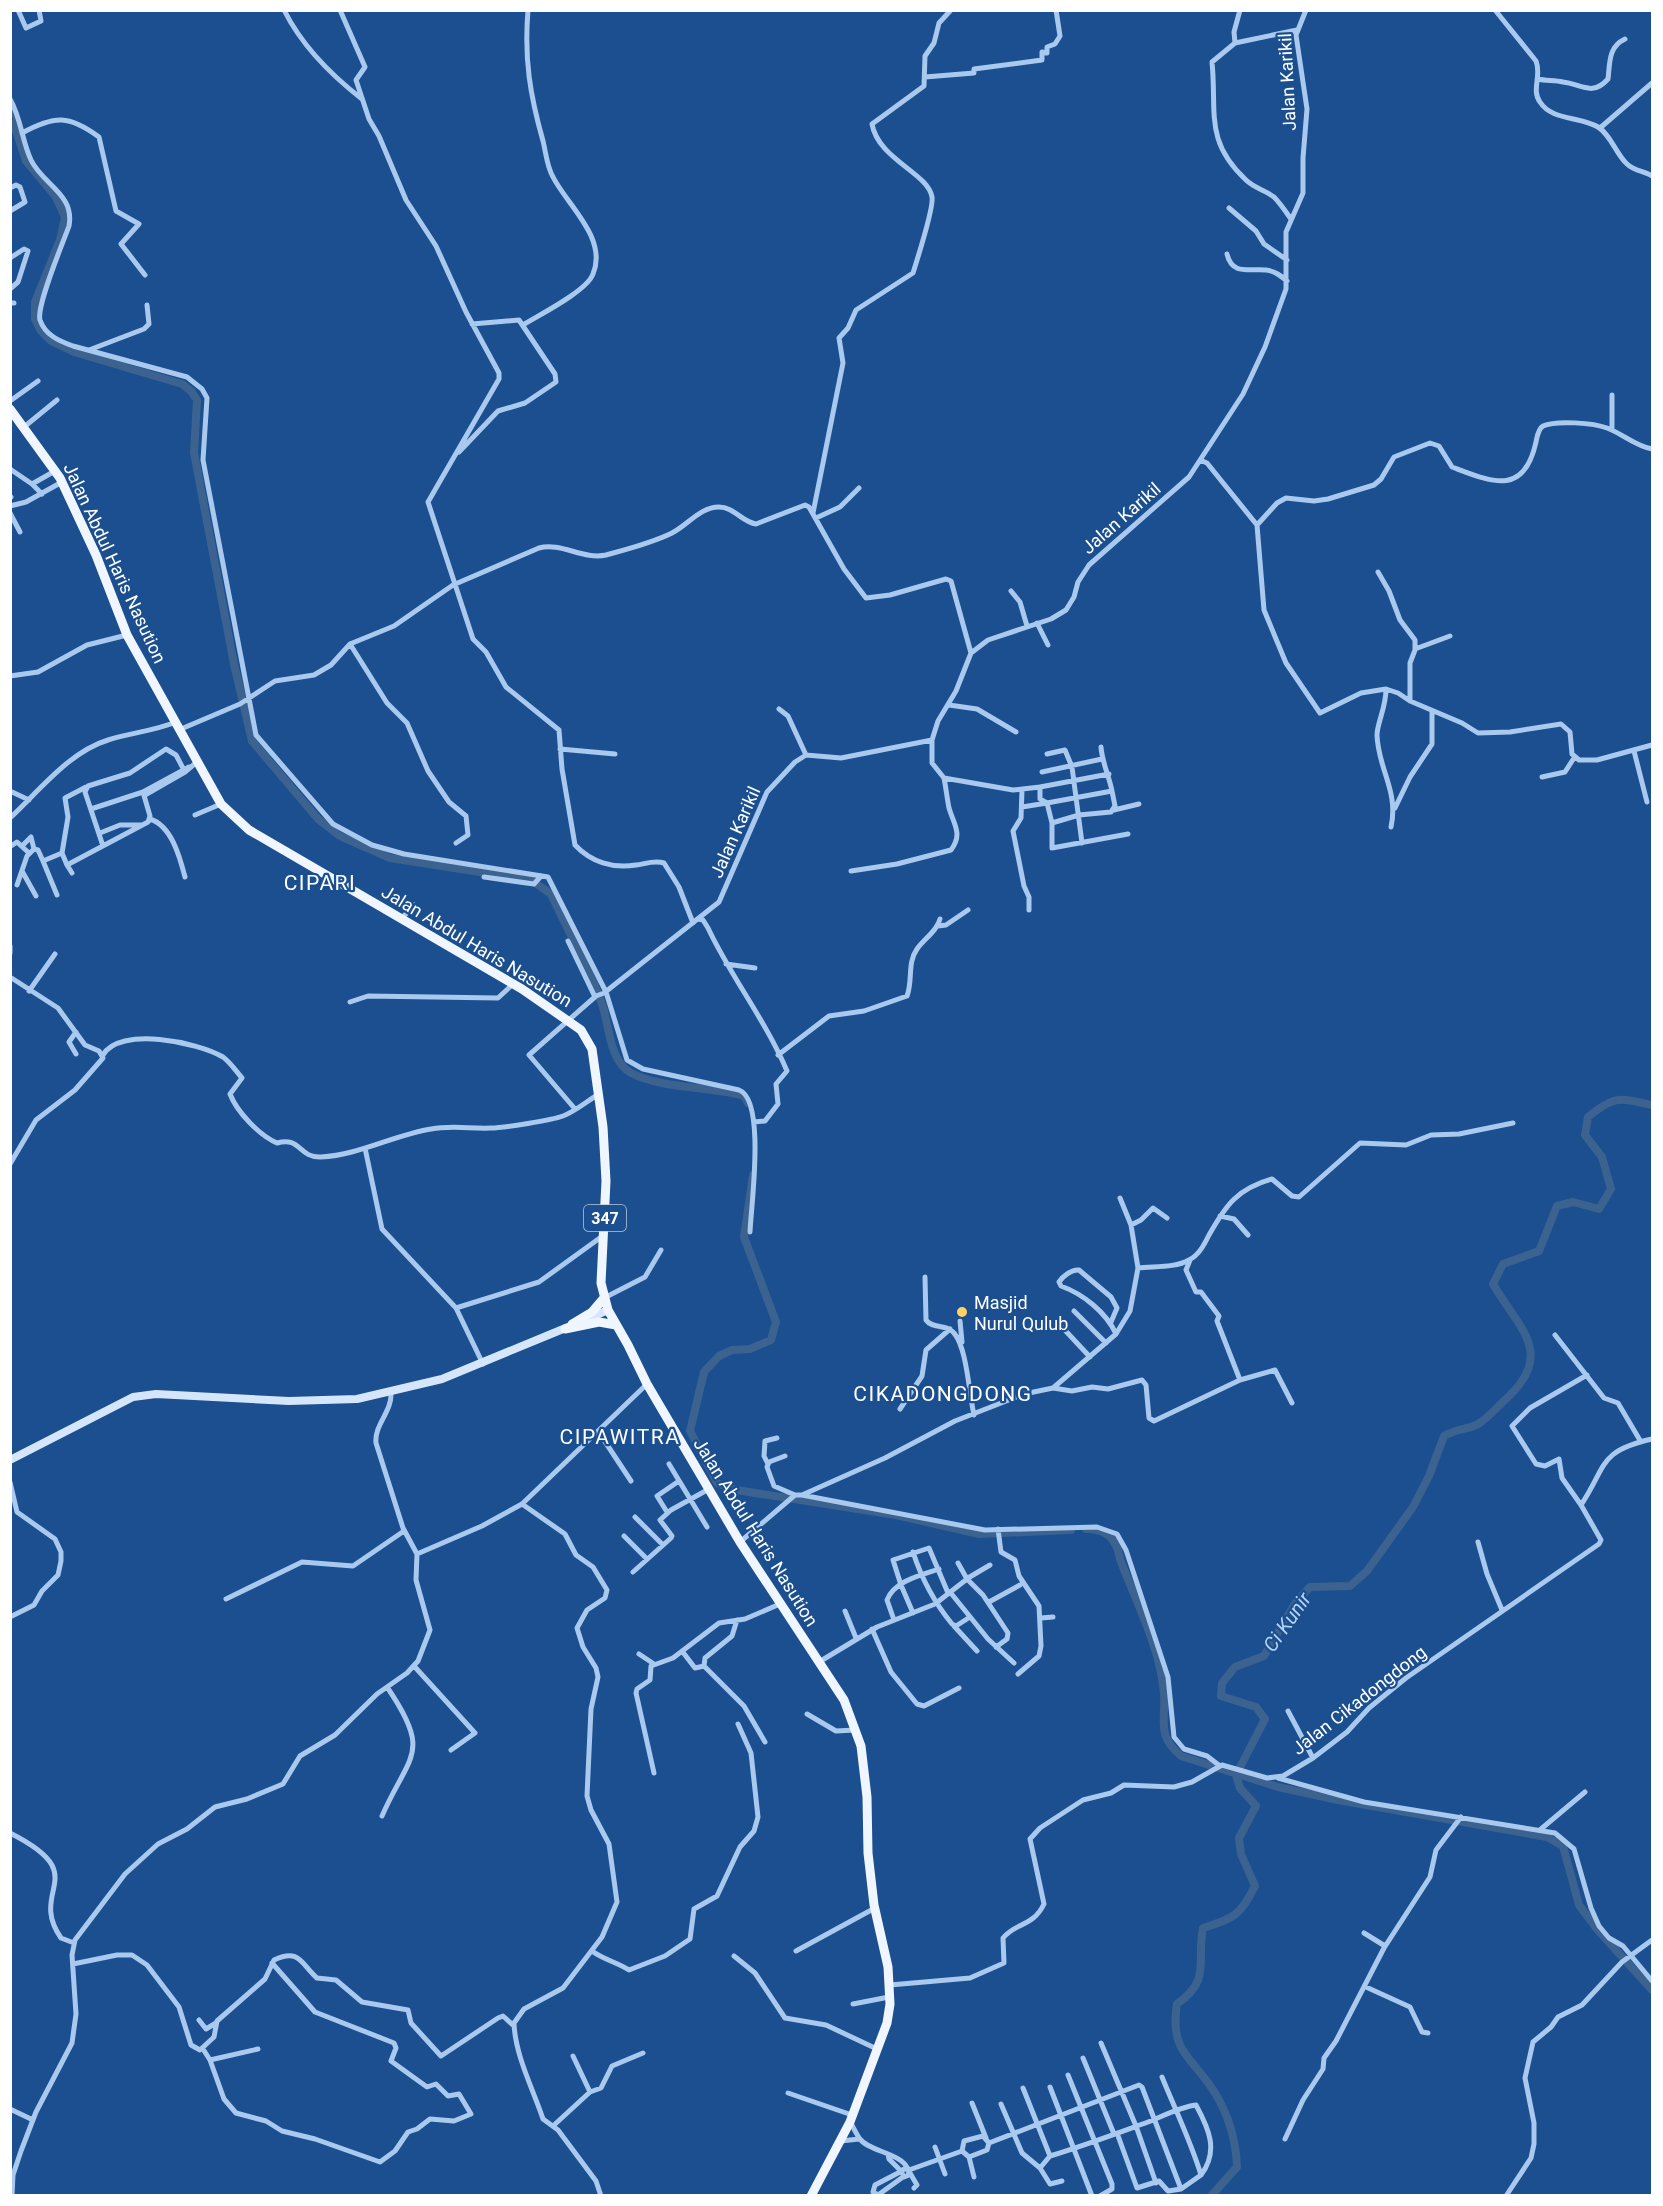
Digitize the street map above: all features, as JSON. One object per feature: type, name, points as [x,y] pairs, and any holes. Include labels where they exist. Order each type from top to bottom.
[{"type":"main road","name":"Jalan Abdul Haris Nasution","points":[[10,409],[62,482],[96,555],[127,635],[221,804],[249,830],[513,984],[581,1030],[592,1049],[599,1094],[606,1181],[602,1283],[608,1310],[647,1384],[740,1542],[844,1700],[861,1746],[867,1797],[868,1853],[874,1908],[890,1985],[887,2024],[851,2119],[810,2196]]},
{"type":"main road","points":[[565,1329],[592,1312],[604,1298]]},
{"type":"main road","points":[[565,1329],[599,1322],[616,1325]]},
{"type":"street","points":[[18,10],[26,28],[41,21],[39,10]]},
{"type":"street","points":[[284,10],[290,23],[331,74],[363,100]]},
{"type":"street","points":[[340,10],[365,67],[356,78],[363,100],[406,200],[436,246],[499,377],[428,502],[473,639],[486,652],[506,687],[557,728],[575,845],[599,863],[633,866],[655,862],[664,863],[696,921],[703,920],[708,928],[726,964],[766,1029],[787,1072],[776,1084],[778,1104],[765,1121],[754,1122]]},
{"type":"street","points":[[524,325],[579,290],[593,277],[595,269],[595,249],[590,234],[552,176],[532,103],[526,48],[528,10]]},
{"type":"street","points":[[815,515],[843,363],[839,338],[849,326],[856,309],[913,273],[933,199],[927,187],[884,149],[872,124],[924,87],[925,56],[934,43],[939,23],[951,10]]},
{"type":"street","points":[[925,77],[974,73],[974,69],[1042,60],[1042,52],[1047,53],[1047,47],[1055,44],[1060,36],[1056,10]]},
{"type":"street","points":[[1235,43],[1234,32],[1240,10]]},
{"type":"street","name":"Jalan Karikil","points":[[971,653],[988,640],[1027,626],[1037,625],[1066,610],[1074,597],[1078,582],[1089,565],[1189,477],[1247,384],[1265,347],[1287,281],[1286,232],[1304,193],[1307,109],[1297,30],[1306,10]]},
{"type":"street","points":[[1495,10],[1536,62],[1537,97],[1547,110],[1581,119],[1600,128],[1626,164],[1653,176]]},
{"type":"street","points":[[1291,219],[1275,199],[1245,180],[1223,152],[1213,124],[1215,87],[1212,62],[1214,57],[1235,43],[1297,30]]},
{"type":"street","points":[[1538,79],[1564,82],[1585,90],[1598,87],[1608,79],[1610,56],[1614,48],[1625,39]]},
{"type":"street","points":[[1600,128],[1653,82]]},
{"type":"street","points":[[10,99],[34,164],[62,195],[71,217],[40,310],[39,319],[46,332],[56,339],[89,350],[187,377],[206,395],[203,460],[245,701],[256,735],[336,826],[386,850],[548,877],[605,993],[629,1062],[643,1069],[743,1092],[749,1099],[754,1122],[750,1232]]},
{"type":"street","points":[[22,133],[47,120],[69,120],[82,125],[99,137],[116,211],[139,224],[121,244],[145,275]]},
{"type":"street","points":[[10,188],[16,185],[20,187],[25,202],[10,211]]},
{"type":"street","points":[[1229,208],[1256,231],[1264,244],[1287,260]]},
{"type":"street","points":[[10,258],[24,249],[28,251],[18,282],[10,289]]},
{"type":"street","points":[[1227,254],[1229,262],[1240,270],[1269,271],[1287,281]]},
{"type":"street","points":[[89,350],[144,329],[149,324],[147,305]]},
{"type":"street","points":[[454,457],[498,411],[525,403],[556,382],[555,374],[524,325],[515,319],[472,324]]},
{"type":"street","points":[[10,402],[38,381]]},
{"type":"street","points":[[1612,395],[1612,430]]},
{"type":"street","points":[[24,428],[57,400]]},
{"type":"street","points":[[1257,525],[1277,503],[1286,498],[1321,500],[1374,485],[1381,479],[1394,457],[1430,443],[1439,446],[1452,467],[1502,483],[1513,480],[1527,469],[1538,432],[1543,426],[1568,422],[1605,427],[1636,444],[1653,449]]},
{"type":"street","points":[[1200,460],[1207,464],[1257,525],[1263,608],[1286,663],[1318,711],[1322,712],[1361,693],[1386,689],[1432,712],[1462,723],[1478,733],[1487,734],[1561,724],[1570,732],[1574,758],[1565,772],[1542,777]]},
{"type":"street","points":[[10,469],[42,494]]},
{"type":"street","points":[[32,484],[55,471]]},
{"type":"street","points":[[10,506],[42,494],[62,482]]},
{"type":"street","points":[[815,515],[840,507],[859,488]]},
{"type":"street","points":[[10,819],[73,759],[99,744],[179,725],[245,701],[275,681],[314,675],[331,665],[350,644],[394,626],[455,585],[546,546],[579,554],[605,555],[670,534],[711,508],[730,509],[750,523],[756,524],[805,505],[815,515],[844,569],[866,598],[890,595],[946,579],[951,581],[971,653],[949,705],[938,721],[932,740],[932,763],[944,778],[958,839],[951,850],[897,864],[851,871]]},
{"type":"street","points":[[10,513],[20,532]]},
{"type":"street","points":[[1378,573],[1389,591],[1400,621],[1415,640],[1415,649],[1410,663],[1410,701]]},
{"type":"street","points":[[1011,591],[1020,602],[1027,626]]},
{"type":"street","points":[[1037,625],[1048,645]]},
{"type":"street","points":[[10,676],[41,672],[87,645],[127,635]]},
{"type":"street","points":[[1415,649],[1450,636]]},
{"type":"street","points":[[350,644],[387,703],[407,723],[428,771],[449,802],[466,818],[468,835],[456,843]]},
{"type":"street","points":[[1386,689],[1386,705],[1377,736],[1381,762],[1393,792],[1391,827]]},
{"type":"street","points":[[949,705],[977,709],[1016,732]]},
{"type":"street","points":[[778,709],[788,716],[806,755],[841,758],[932,740]]},
{"type":"street","points":[[1393,815],[1410,777],[1432,745],[1432,712]]},
{"type":"street","points":[[1574,758],[1597,760],[1653,745]]},
{"type":"street","points":[[1101,747],[1102,759],[1112,791],[1114,810]]},
{"type":"street","points":[[72,873],[62,853],[69,816],[65,798],[86,787],[130,773],[166,749],[174,753],[186,769]]},
{"type":"street","points":[[560,749],[615,754]]},
{"type":"street","points":[[1047,754],[1065,750],[1072,767],[1082,843]]},
{"type":"street","points":[[1634,751],[1647,802]]},
{"type":"street","name":"Jalan Karikil","points":[[595,996],[605,993],[696,921],[722,897],[767,792],[795,762],[806,755]]},
{"type":"street","points":[[1042,772],[1102,759]]},
{"type":"street","points":[[92,809],[144,793],[198,761]]},
{"type":"street","points":[[944,778],[1022,790],[1108,774]]},
{"type":"street","points":[[86,787],[103,846]]},
{"type":"street","points":[[1040,787],[1040,800],[1047,803]]},
{"type":"street","points":[[1022,790],[1022,818],[1012,831],[1023,886],[1030,900],[1029,910]]},
{"type":"street","points":[[10,791],[29,800]]},
{"type":"street","points":[[1022,807],[1112,791]]},
{"type":"street","points":[[144,793],[150,819]]},
{"type":"street","points":[[1047,803],[1052,823],[1052,848],[1128,834]]},
{"type":"street","points":[[195,815],[221,804]]},
{"type":"street","points":[[1052,823],[1079,815],[1139,804]]},
{"type":"street","points":[[67,865],[150,819]]},
{"type":"street","points":[[150,819],[156,822],[171,839],[185,877]]},
{"type":"street","points":[[100,833],[120,825],[142,825]]},
{"type":"street","points":[[16,885],[31,851],[31,837],[22,846]]},
{"type":"street","points":[[11,846],[16,842],[31,851],[38,850],[57,895]]},
{"type":"street","points":[[43,861],[62,853]]},
{"type":"street","points":[[21,871],[36,896]]},
{"type":"street","points":[[484,877],[535,882],[541,876]]},
{"type":"street","points":[[401,919],[414,905]]},
{"type":"street","points":[[938,926],[946,925],[968,910]]},
{"type":"street","points":[[778,1055],[829,1016],[864,1011],[907,996],[911,960],[926,937],[938,926],[940,919]]},
{"type":"street","points":[[568,941],[595,996],[528,1056],[569,1098],[575,1109]]},
{"type":"street","points":[[10,946],[10,953]]},
{"type":"street","points":[[29,991],[55,954]]},
{"type":"street","points":[[726,964],[755,968]]},
{"type":"street","points":[[10,977],[58,1008],[86,1046],[103,1055]]},
{"type":"street","points":[[350,1002],[368,996],[498,998],[513,984]]},
{"type":"street","points":[[76,1032],[69,1042],[76,1054]]},
{"type":"street","points":[[10,1164],[36,1120],[75,1090],[100,1064],[110,1046],[137,1038],[184,1044],[221,1056],[242,1078],[230,1093],[232,1099],[258,1130],[274,1142],[292,1142],[313,1157],[345,1155],[430,1129],[451,1126],[498,1128],[558,1117],[599,1094]]},
{"type":"street","points":[[1240,1380],[1217,1321],[1219,1316],[1201,1292],[1196,1292],[1186,1270],[1190,1260],[1199,1251],[1231,1199],[1248,1188],[1270,1179],[1276,1180],[1292,1196],[1299,1197],[1360,1143],[1406,1145],[1431,1134],[1460,1134],[1513,1123]]},
{"type":"street","points":[[365,1148],[382,1229],[456,1308],[483,1364]]},
{"type":"street","points":[[1053,1388],[1116,1334],[1130,1311],[1138,1268],[1131,1225],[1120,1198]]},
{"type":"street","points":[[1131,1225],[1141,1220],[1153,1208],[1167,1218]]},
{"type":"street","points":[[1220,1216],[1234,1219],[1248,1235]]},
{"type":"street","points":[[456,1308],[539,1282],[605,1234]]},
{"type":"street","points":[[604,1298],[645,1277],[661,1250]]},
{"type":"street","points":[[1138,1268],[1177,1264],[1190,1260]]},
{"type":"street","points":[[1111,1322],[1118,1308],[1112,1297],[1079,1270],[1073,1270],[1059,1282],[1061,1286],[1076,1291],[1111,1322],[1116,1334]]},
{"type":"street","points":[[925,1277],[927,1323],[950,1329],[962,1343]]},
{"type":"street","points":[[10,1460],[122,1401],[144,1394],[337,1401],[391,1393],[442,1379],[483,1364],[608,1310]]},
{"type":"street","points":[[1074,1311],[1106,1343]]},
{"type":"street","points":[[960,1321],[974,1415]]},
{"type":"street","points":[[1062,1327],[1090,1357]]},
{"type":"street","points":[[900,1409],[922,1376],[926,1350],[950,1329]]},
{"type":"street","points":[[1555,1335],[1606,1400],[1618,1403],[1641,1442]]},
{"type":"street","points":[[740,1542],[795,1497],[885,1458],[955,1421],[1024,1394],[1053,1388],[1072,1391],[1092,1387],[1108,1389],[1142,1380],[1148,1395],[1149,1418],[1154,1421],[1240,1380],[1276,1370],[1292,1403]]},
{"type":"street","points":[[1587,1375],[1533,1406],[1512,1426],[1536,1464],[1547,1466],[1559,1459],[1562,1479],[1581,1505],[1607,1459],[1623,1448],[1653,1439]]},
{"type":"street","points":[[417,1554],[482,1526],[522,1504],[647,1384]]},
{"type":"street","points":[[12,2196],[13,2175],[33,2120],[72,2043],[76,2014],[74,1943],[125,1874],[158,1844],[187,1829],[215,1807],[247,1799],[283,1784],[291,1776],[300,1756],[335,1735],[349,1719],[414,1666],[430,1630],[416,1580],[417,1554],[404,1531],[376,1439],[391,1406],[391,1393]]},
{"type":"street","points":[[598,1431],[632,1482]]},
{"type":"street","points":[[777,1438],[765,1441],[764,1456],[774,1486],[795,1497],[998,1533],[1097,1527],[1117,1534],[1126,1550],[1168,1677],[1174,1737],[1184,1749],[1215,1760],[1219,1767]]},
{"type":"street","points":[[768,1464],[785,1456]]},
{"type":"street","points":[[669,1464],[707,1527]]},
{"type":"street","points":[[667,1512],[657,1496],[680,1481]]},
{"type":"street","points":[[10,1482],[17,1512],[55,1539],[61,1552],[58,1575],[42,1591],[34,1605],[10,1617]]},
{"type":"street","points":[[649,1531],[667,1512],[709,1489]]},
{"type":"street","points":[[522,1504],[565,1534],[576,1555],[593,1567],[607,1590],[605,1598],[586,1610],[577,1628],[583,1647],[597,1668],[598,1677],[591,1709],[587,1796],[592,1812],[609,1844],[617,1899],[603,1934],[592,1951],[560,1990],[519,2013],[514,2026],[530,2088],[540,2105],[542,2116],[554,2126],[596,2181],[601,2196]]},
{"type":"street","name":"Jalan Cikadongdong","points":[[1276,1778],[1314,1758],[1347,1732],[1369,1708],[1406,1678],[1502,1610],[1563,1571],[1601,1542],[1593,1523],[1581,1505]]},
{"type":"street","points":[[635,1517],[663,1545]]},
{"type":"street","points":[[633,1572],[672,1536],[660,1520]]},
{"type":"street","points":[[226,1599],[302,1562],[353,1566],[404,1531]]},
{"type":"street","points":[[998,1533],[1001,1552],[1015,1560],[1019,1576],[1038,1604],[1041,1618],[1039,1656],[1018,1674]]},
{"type":"street","points":[[624,1536],[647,1559]]},
{"type":"street","points":[[1478,1542],[1487,1574],[1502,1610]]},
{"type":"street","points":[[913,1612],[893,1561],[929,1548],[949,1593],[996,1647],[1014,1663]]},
{"type":"street","points":[[913,1552],[920,1575],[935,1604],[977,1651]]},
{"type":"street","points":[[958,1563],[968,1579],[989,1602],[1009,1635],[996,1647]]},
{"type":"street","points":[[819,1662],[872,1629],[935,1604],[990,1565]]},
{"type":"street","points":[[894,1620],[887,1598],[901,1585],[920,1575],[939,1569]]},
{"type":"street","points":[[989,1602],[1020,1586]]},
{"type":"street","points":[[654,1773],[636,1694],[637,1689],[650,1680],[651,1666],[673,1658],[714,1626],[780,1604]]},
{"type":"street","points":[[844,1611],[856,1638]]},
{"type":"street","points":[[954,1626],[970,1617]]},
{"type":"street","points":[[1041,1618],[1053,1617]]},
{"type":"street","points":[[704,1666],[705,1658],[732,1636],[737,1620]]},
{"type":"street","points":[[872,1629],[891,1672],[917,1704],[924,1706],[959,1688]]},
{"type":"street","points":[[682,1651],[697,1670],[704,1666]]},
{"type":"street","points":[[639,1654],[654,1664]]},
{"type":"street","points":[[414,1666],[475,1733],[451,1750]]},
{"type":"street","points":[[704,1666],[744,1706],[765,1742]]},
{"type":"street","points":[[382,1816],[389,1798],[411,1761],[414,1749],[412,1734],[387,1687]]},
{"type":"street","points":[[1288,1711],[1314,1758]]},
{"type":"street","points":[[807,1714],[836,1731],[855,1730]]},
{"type":"street","points":[[592,1951],[605,1960],[621,1964],[629,1970],[665,1956],[690,1939],[694,1910],[717,1896],[741,1845],[754,1831],[759,1815],[751,1753],[738,1724]]},
{"type":"street","points":[[890,1985],[970,1978],[1004,1963],[1003,1938],[1011,1930],[1032,1921],[1044,1904],[1030,1839],[1040,1828],[1071,1806],[1111,1793],[1124,1785],[1174,1787],[1192,1782],[1219,1767],[1276,1778],[1364,1802],[1458,1820],[1541,1829],[1563,1838],[1574,1849],[1591,1908],[1599,1926],[1623,1946],[1653,1981]]},
{"type":"street","points":[[1541,1829],[1585,1792]]},
{"type":"street","points":[[1285,2139],[1303,2100],[1323,2070],[1324,2058],[1336,2041],[1356,1999],[1366,1987],[1385,1946],[1430,1877],[1436,1852],[1458,1820]]},
{"type":"street","points":[[10,1833],[36,1846],[52,1861],[57,1878],[49,1910],[61,1938],[74,1943]]},
{"type":"street","points":[[795,1951],[874,1908]]},
{"type":"street","points":[[1364,1933],[1385,1946]]},
{"type":"street","points":[[1506,2196],[1531,2158],[1534,2144],[1534,2122],[1525,2078],[1533,2042],[1558,2017],[1581,2005],[1622,1962],[1653,1940]]},
{"type":"street","points":[[73,1964],[117,1955],[132,1955],[155,1974],[179,2007],[193,2048],[203,2049]]},
{"type":"street","points":[[199,2020],[206,2030],[265,1978],[277,1958],[297,1956],[317,1978],[335,1979],[362,2002],[407,2010],[411,2023],[441,2056],[502,2016],[514,2026]]},
{"type":"street","points":[[734,1956],[755,1973],[785,2018],[823,2024],[877,2049]]},
{"type":"street","points":[[203,2049],[210,2060],[224,2099],[236,2113],[266,2121],[282,2131],[315,2139],[380,2162],[395,2151],[408,2132],[417,2129],[430,2119],[454,2121],[471,2114],[459,2094],[448,2097],[436,2084],[427,2087],[391,2061],[396,2048],[393,2043],[313,2010],[272,1963]]},
{"type":"street","points":[[1366,1987],[1410,2007],[1422,2032],[1428,2032]]},
{"type":"street","points":[[853,2004],[889,1996]]},
{"type":"street","points":[[203,2049],[215,2036],[216,2023]]},
{"type":"street","points":[[1101,2043],[1124,2090],[1156,2183]]},
{"type":"street","points":[[210,2060],[258,2049]]},
{"type":"street","points":[[554,2126],[590,2092],[601,2088],[610,2068],[616,2062],[643,2053]]},
{"type":"street","points":[[573,2056],[590,2092]]},
{"type":"street","points":[[1040,2168],[1050,2156],[1116,2134],[1194,2104],[1213,2147],[1208,2164],[1202,2175],[1181,2189],[1171,2192],[1159,2181],[1142,2189],[1136,2187],[1116,2134],[1083,2058]]},
{"type":"street","points":[[1068,2075],[1113,2186],[1100,2196]]},
{"type":"street","points":[[1162,2077],[1202,2175]]},
{"type":"street","points":[[987,2140],[1062,2115],[1124,2090],[1142,2086],[1181,2189]]},
{"type":"street","points":[[1050,2087],[1092,2196]]},
{"type":"street","points":[[1023,2088],[1050,2156]]},
{"type":"street","points":[[788,2092],[851,2119],[859,2139]]},
{"type":"street","points":[[969,2157],[983,2153],[987,2140],[972,2103]]},
{"type":"street","points":[[1001,2104],[1024,2156],[1040,2168],[1050,2184],[1062,2181]]},
{"type":"street","points":[[10,2109],[33,2120]]},
{"type":"street","points":[[974,2177],[969,2157],[962,2151],[962,2144],[980,2135],[987,2140]]},
{"type":"street","points":[[841,2140],[859,2139],[888,2154],[889,2159],[905,2172]]},
{"type":"street","points":[[935,2147],[945,2174]]},
{"type":"street","points":[[905,2172],[878,2195],[873,2192],[874,2185],[905,2172],[962,2151]]},
{"type":"waterway","points":[[10,112],[26,161],[56,197],[65,217],[60,240],[35,302],[35,319],[41,331],[51,341],[74,352],[182,384],[197,400],[194,453],[234,664],[252,741],[318,819],[340,836],[390,858],[531,880],[551,894],[592,979],[603,1007],[614,1053],[624,1068],[631,1073],[657,1082],[744,1096],[748,1103]]},
{"type":"waterway","name":"Ci Kunir","points":[[1211,2196],[1237,2167],[1235,2148],[1231,2129],[1220,2102],[1180,2044],[1176,2034],[1175,2020],[1177,2004],[1188,1995],[1199,1978],[1203,1928],[1222,1922],[1240,1910],[1255,1886],[1241,1854],[1239,1838],[1256,1806],[1240,1788],[1236,1775],[1265,1719],[1256,1707],[1221,1696],[1222,1683],[1235,1667],[1264,1656],[1296,1602],[1310,1587],[1350,1586],[1367,1571],[1413,1507],[1429,1476],[1444,1436],[1482,1422],[1521,1383],[1529,1368],[1531,1354],[1528,1341],[1493,1284],[1503,1264],[1539,1251],[1557,1206],[1573,1202],[1599,1209],[1611,1189],[1602,1157],[1585,1135],[1588,1117],[1605,1105],[1618,1100],[1652,1105]]},
{"type":"waterway","points":[[753,1175],[744,1237],[776,1322],[771,1340],[750,1349],[732,1350],[719,1356],[704,1372],[690,1431],[717,1483],[736,1490],[896,1515],[979,1534],[1071,1530]]},
{"type":"waterway","points":[[1086,1529],[1105,1533],[1116,1546],[1158,1659],[1164,1693],[1165,1734],[1181,1756],[1278,1787],[1338,1800],[1547,1837],[1563,1846],[1579,1905],[1597,1929],[1652,1990]]},
{"type":"place","name":"Masjid Nurul Qulub","points":[[962,1312]]},
{"type":"district","name":"CIPARI","points":[[320,883]]},
{"type":"district","name":"CIKADONGDONG","points":[[943,1394]]},
{"type":"district","name":"CIPAWITRA","points":[[620,1437]]}]
